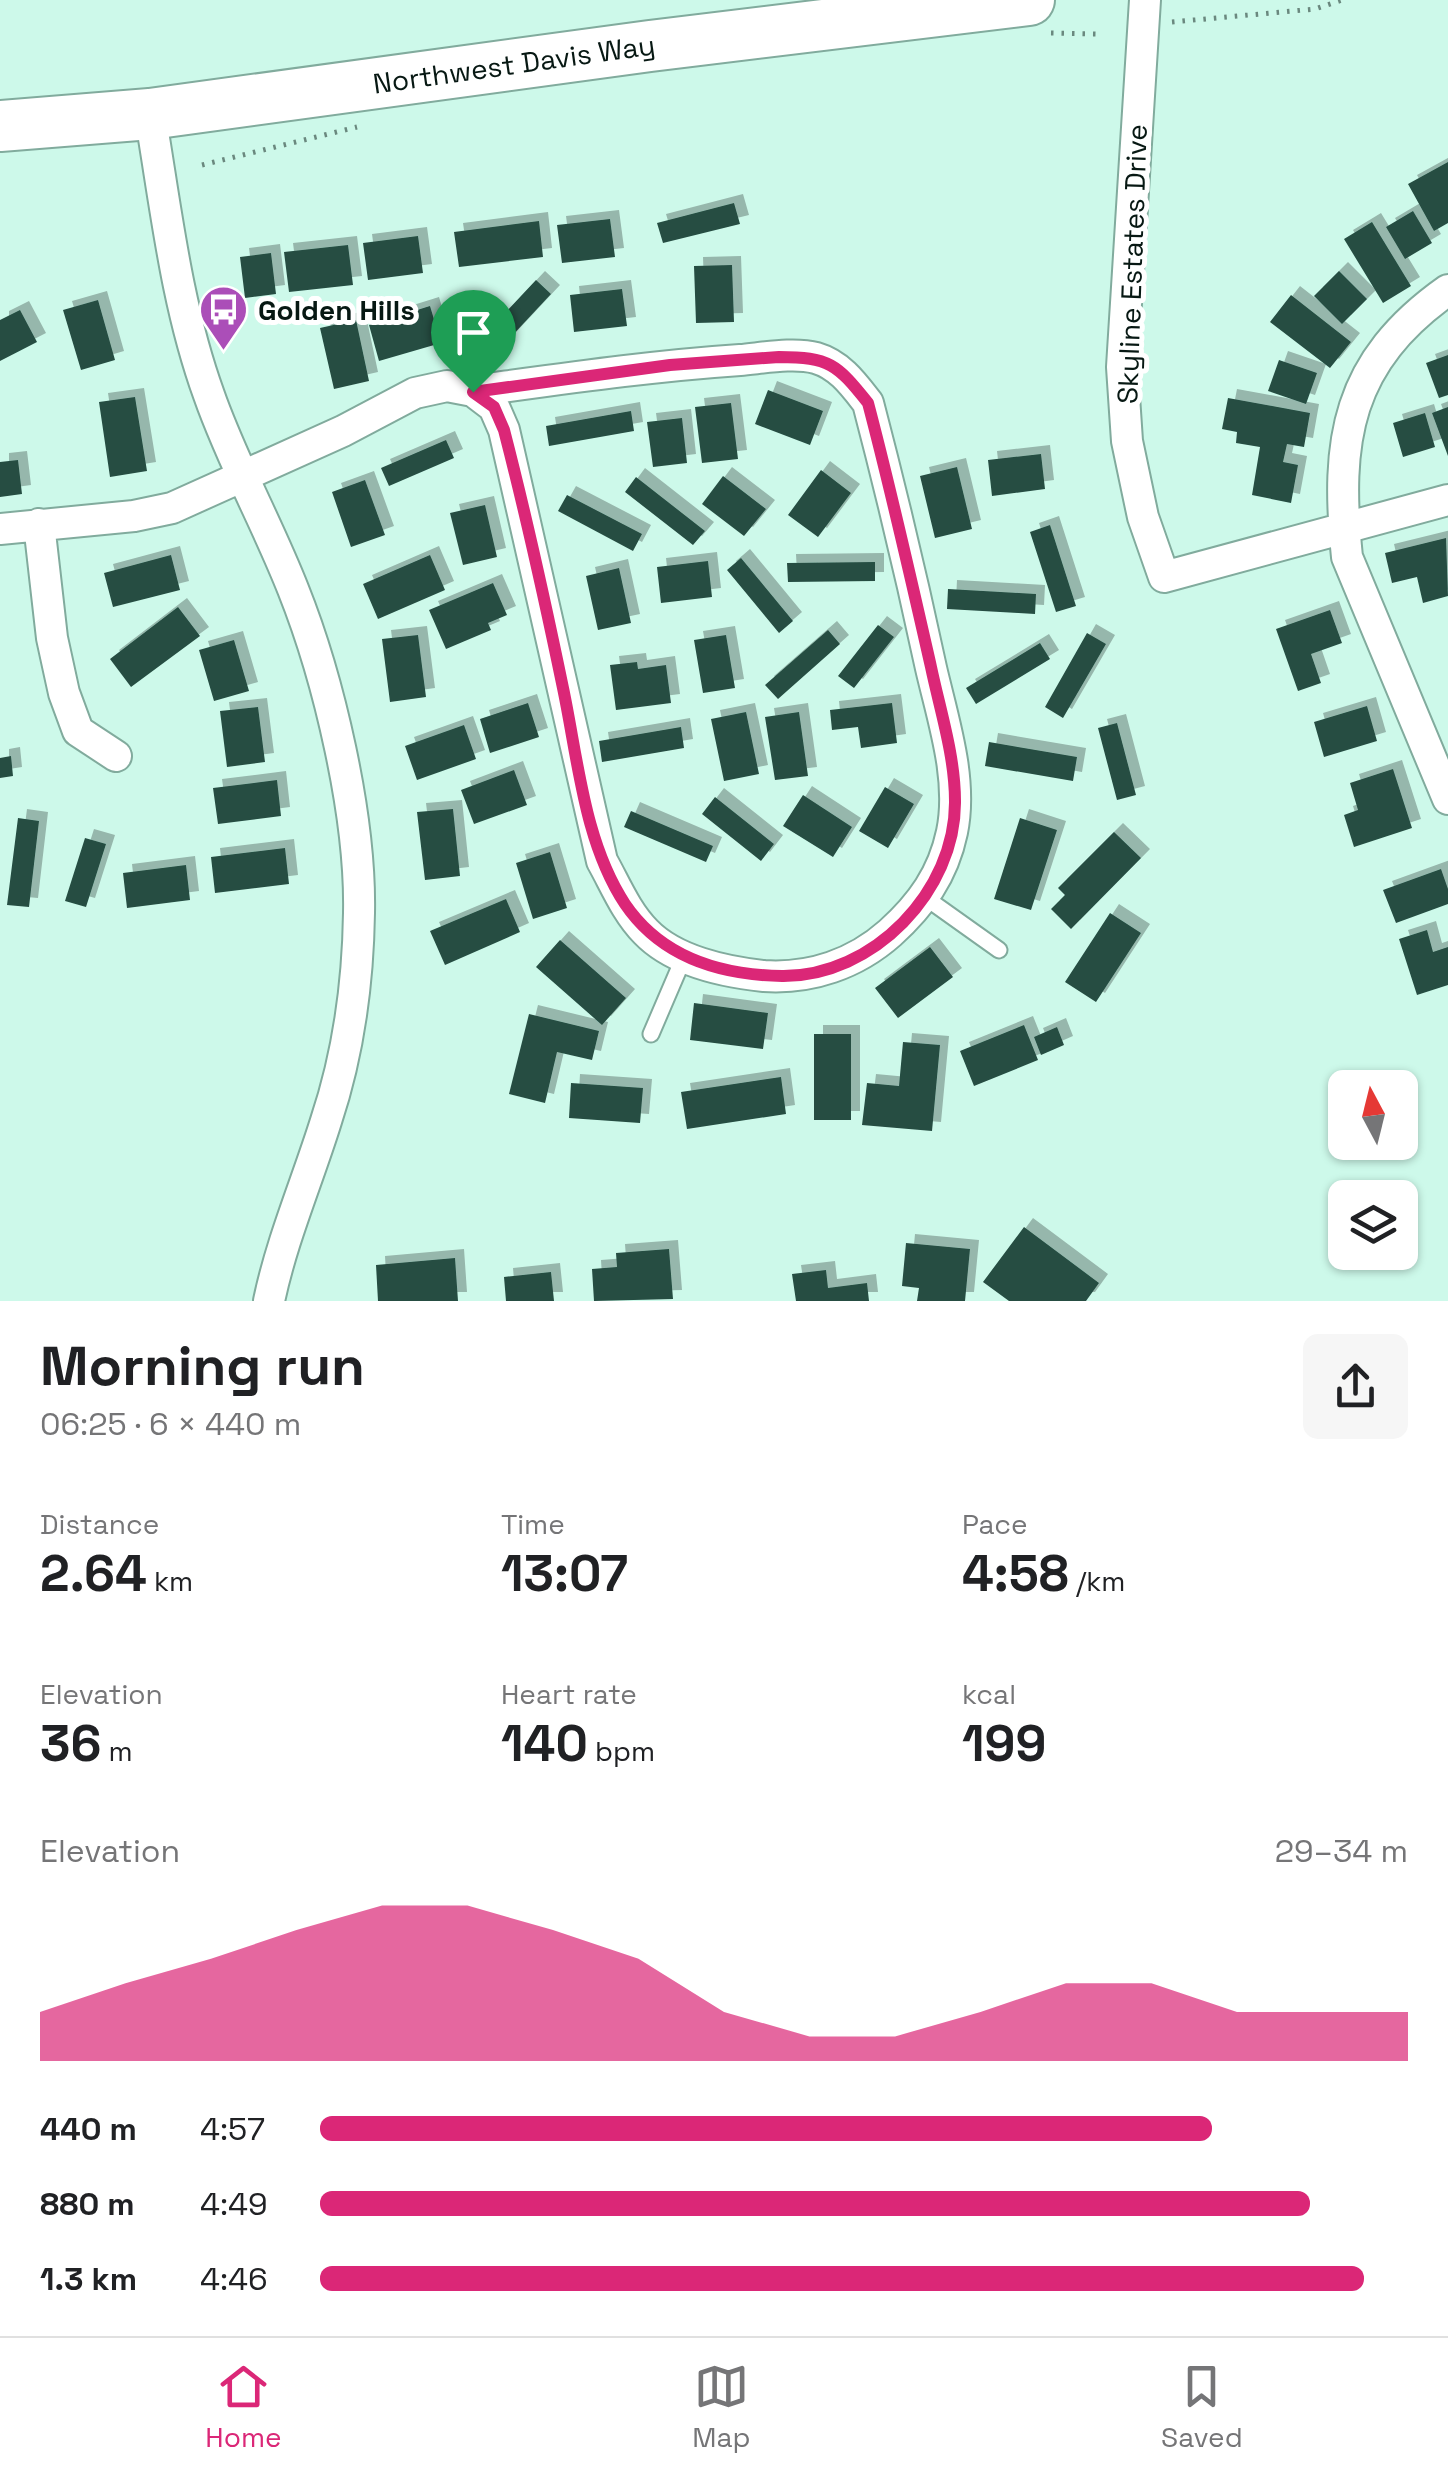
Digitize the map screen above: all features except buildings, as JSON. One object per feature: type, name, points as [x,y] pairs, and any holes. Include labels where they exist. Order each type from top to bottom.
[{"type":"main road","name":"Northwest Davis Way","points":[[0,126],[150,114],[650,46],[1029,0]]},
{"type":"street","name":"Skyline Estates Drive","points":[[1144,0],[1122,368],[1127,441],[1143,518],[1164,577],[1344,527]]},
{"type":"street","points":[[150,114],[184,316],[209,396],[294,590],[324,684],[349,809],[359,909],[351,1010],[327,1119],[280,1251],[269,1301]]},
{"type":"street","points":[[1448,290],[1400,333],[1364,379],[1347,428],[1344,527],[1347,557],[1448,799]]},
{"type":"street","points":[[0,529],[134,516],[172,508],[343,431],[414,392],[447,386],[473,392],[670,365],[814,357],[848,378],[868,403],[951,758],[955,801],[952,834],[926,898],[876,945],[826,970],[801,976],[765,976],[684,957],[646,933],[602,861],[504,430],[494,407],[473,392]]},
{"type":"street","points":[[1344,527],[1448,500]]},
{"type":"street","points":[[38,524],[52,638],[64,693],[78,731],[116,756]]},
{"type":"lane","points":[[926,898],[999,950]]},
{"type":"lane","points":[[651,1034],[684,957]]},
{"type":"path","points":[[1172,22],[1315,9],[1342,0]]},
{"type":"place","name":"Golden Hills","points":[[223,352]]},
{"type":"route","points":[[814,357],[848,378],[868,403],[951,758],[955,801],[952,834],[926,898],[876,945],[826,970],[801,976],[765,976],[684,957],[646,933],[602,861],[504,430],[494,407],[473,392],[670,365],[814,357]]}]
